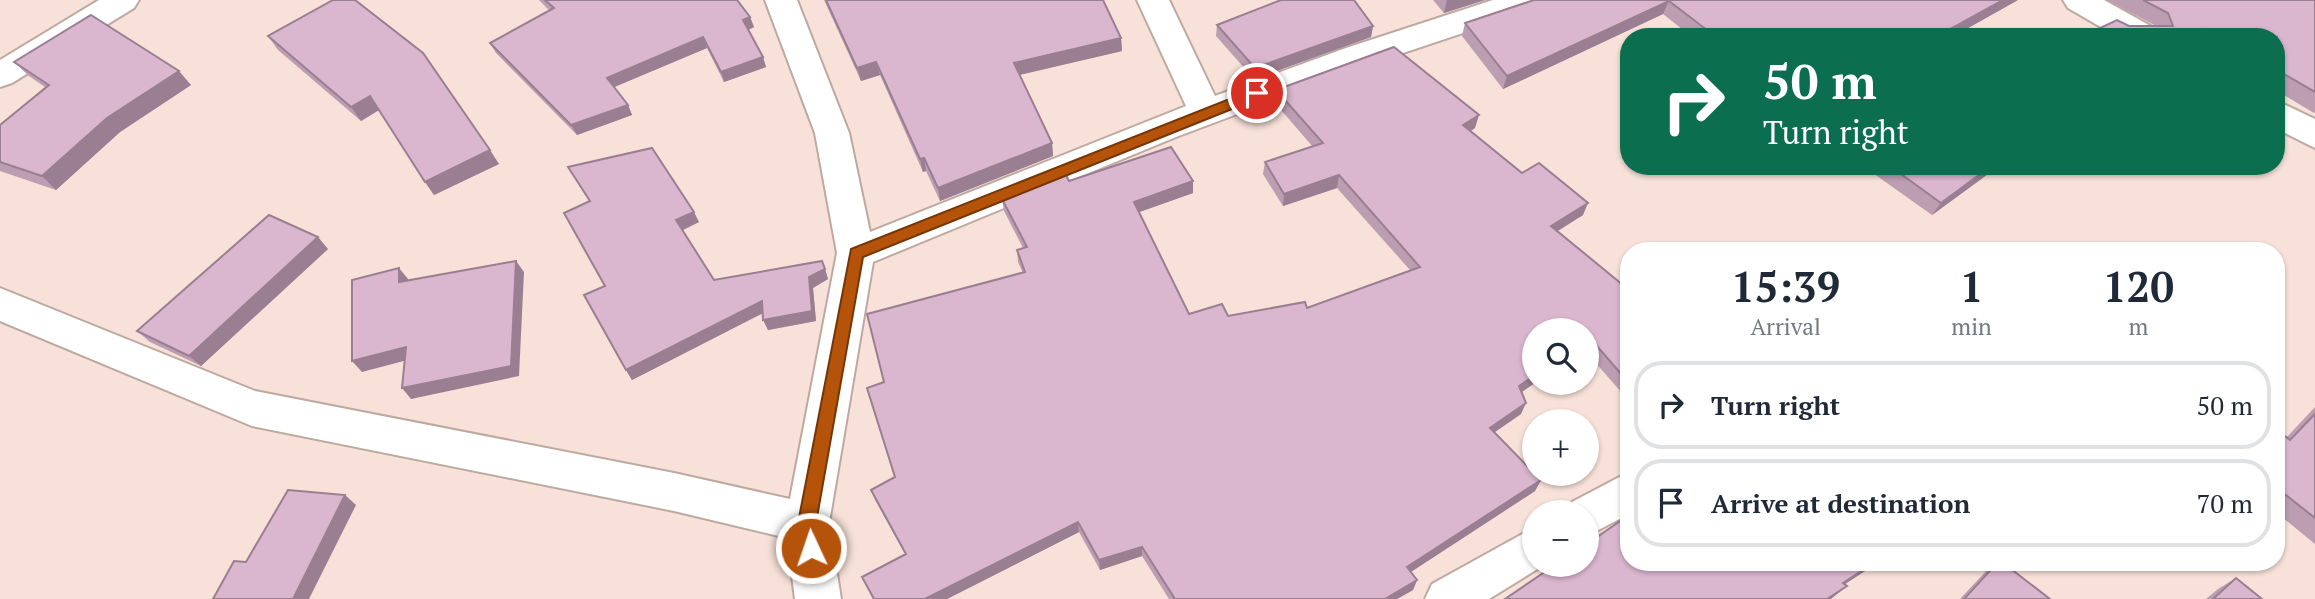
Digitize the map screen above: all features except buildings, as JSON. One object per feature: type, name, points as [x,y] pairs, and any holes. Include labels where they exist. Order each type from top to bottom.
[{"type":"street","points":[[0,75],[123,0]]},
{"type":"street","points":[[781,0],[832,133],[856,253],[807,523],[818,599]]},
{"type":"street","points":[[1153,0],[1206,112]]},
{"type":"street","points":[[856,253],[1206,112],[1358,56],[1527,0]]},
{"type":"street","points":[[2079,0],[2128,28]]},
{"type":"street","points":[[2285,118],[2315,135]]},
{"type":"street","points":[[0,304],[252,408],[674,492],[807,523]]},
{"type":"street","points":[[1599,509],[1620,496]]},
{"type":"street","points":[[1448,599],[1522,555]]},
{"type":"route","points":[[811,548],[807,523],[856,253],[1257,93]]}]
